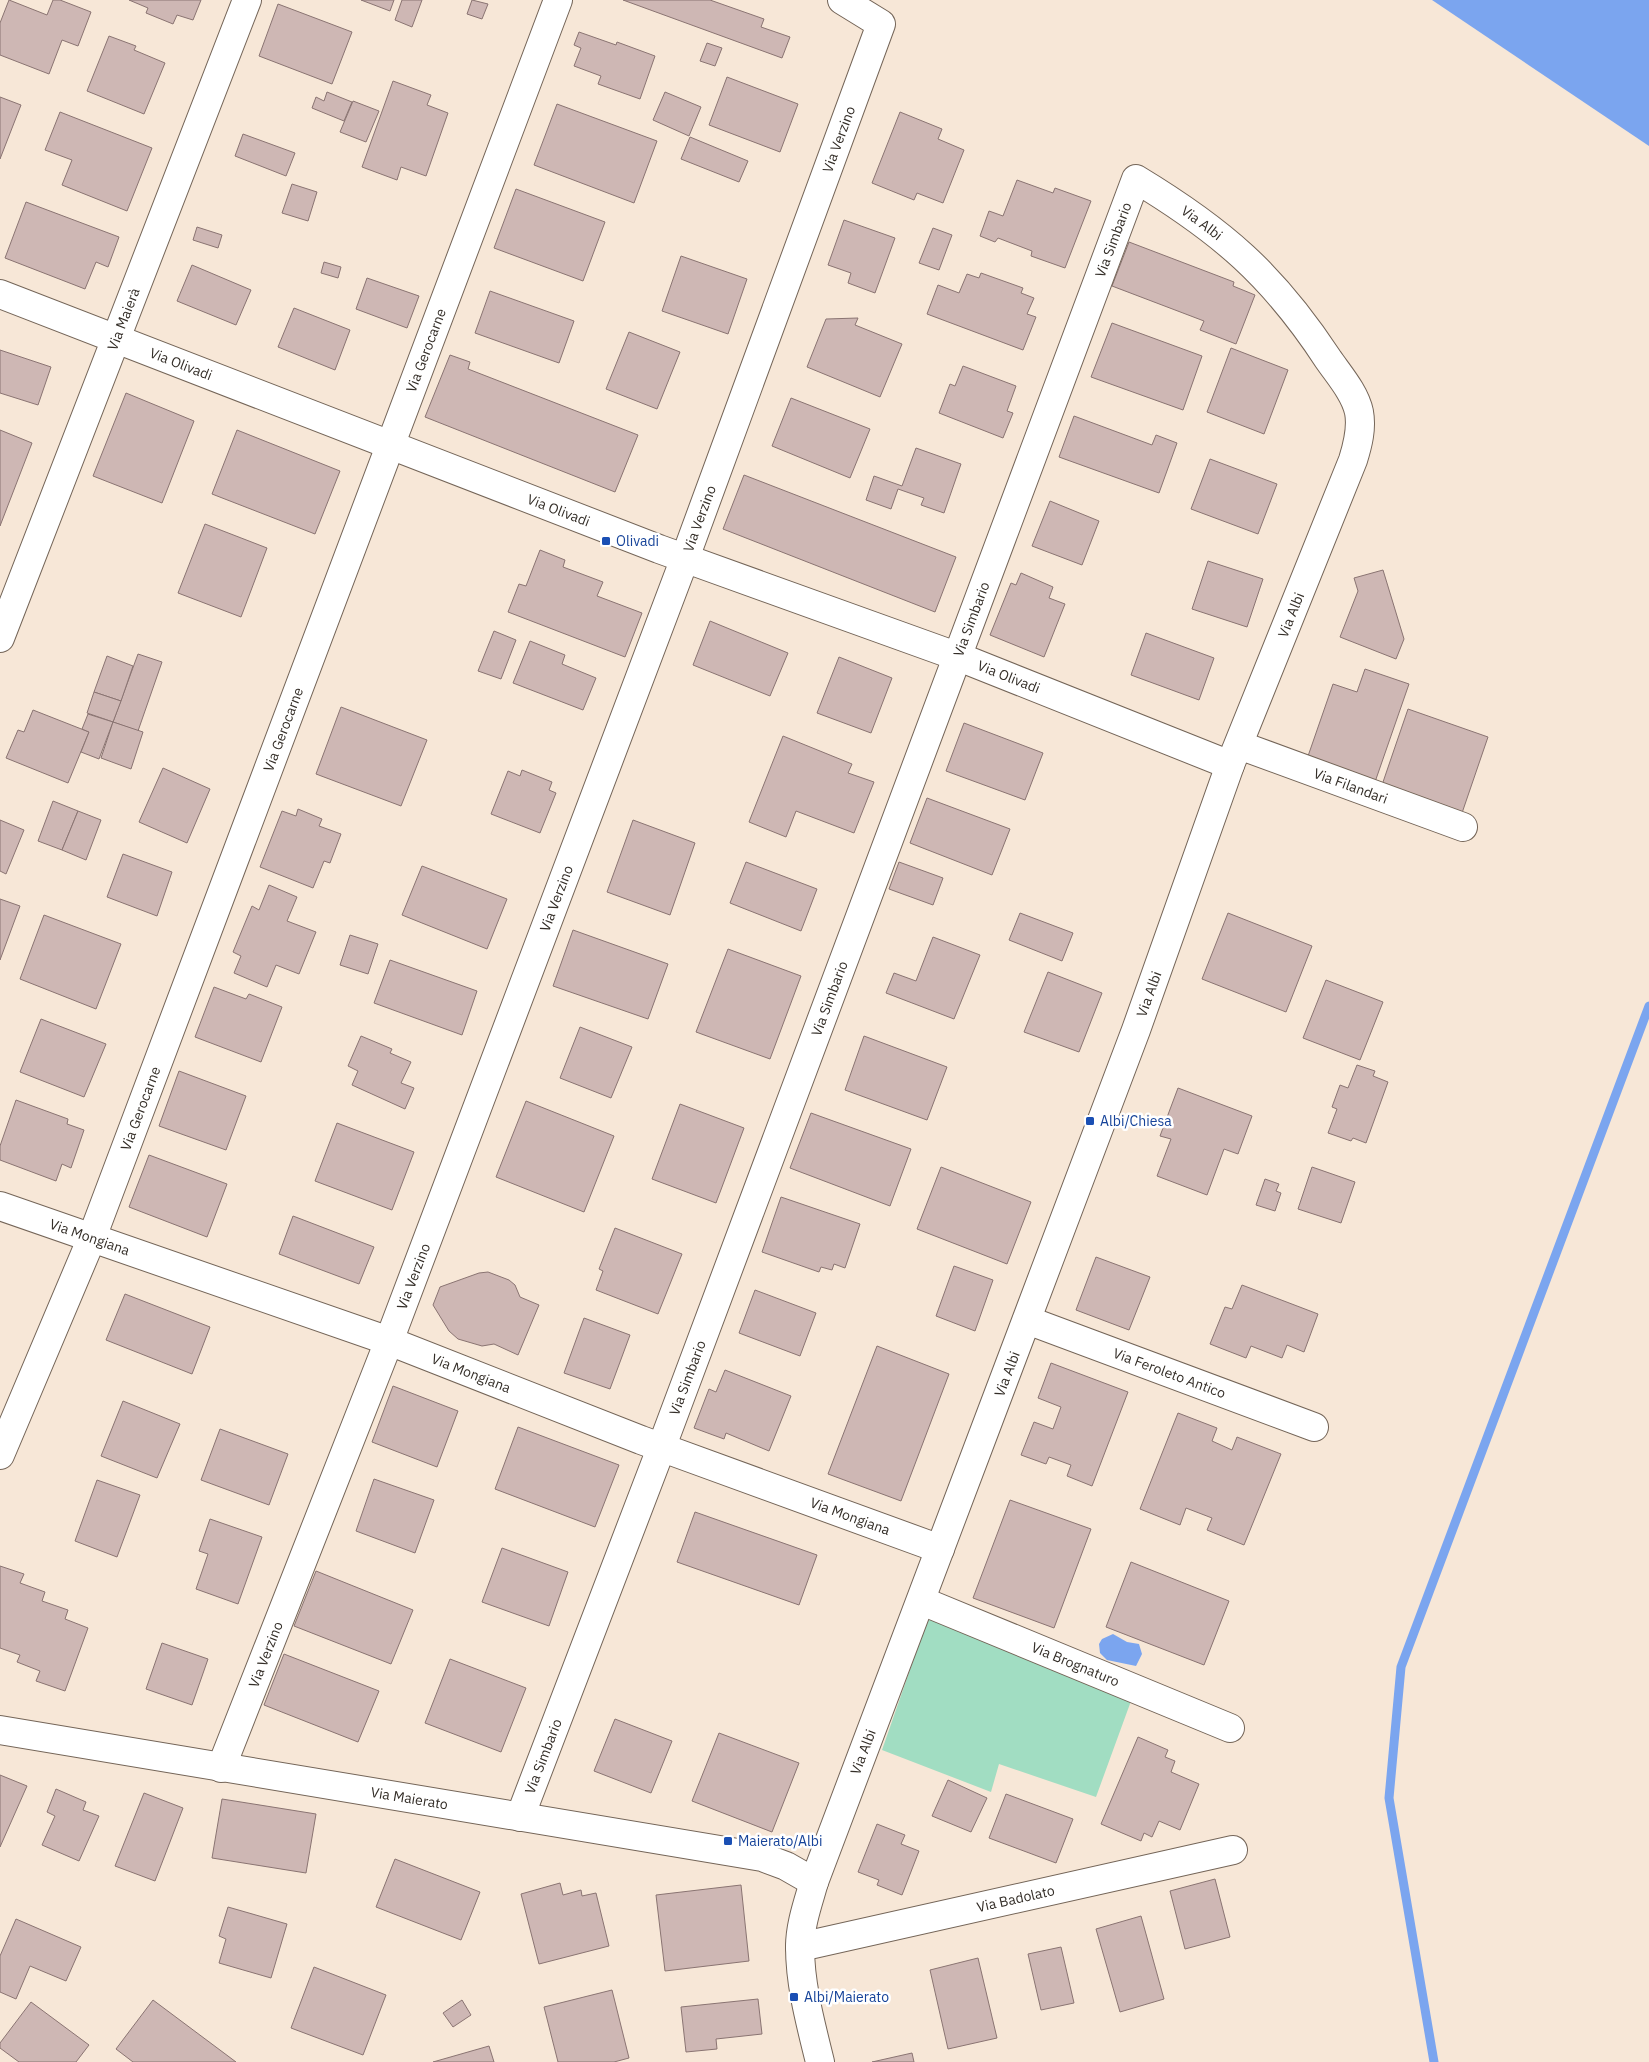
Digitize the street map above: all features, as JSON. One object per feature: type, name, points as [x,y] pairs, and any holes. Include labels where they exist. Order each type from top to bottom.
[{"type":"street","name":"Via Maierà","points":[[0,638],[247,0]]},
{"type":"street","name":"Via Gerocarne","points":[[0,1455],[91,1240],[558,0]]},
{"type":"street","name":"Via Verzino","points":[[221,1768],[389,1341],[685,558],[881,24],[842,0]]},
{"type":"street","name":"Via Simbario","points":[[520,1816],[662,1446],[959,657],[1136,179]]},
{"type":"street","name":"Via Albi","points":[[820,2062],[805,1994],[800,1947],[803,1922],[814,1882],[1028,1320],[1136,1030],[1234,755],[1353,460],[1360,429],[1358,409],[1352,395],[1308,328],[1257,268],[1227,240],[1198,218],[1136,179]]},
{"type":"street","name":"Via Olivadi","points":[[0,294],[685,558],[1234,755]]},
{"type":"street","name":"Via Filandari","points":[[1234,755],[1462,827]]},
{"type":"street","name":"Via Mongiana","points":[[0,1206],[91,1240],[389,1341],[662,1446],[940,1549]]},
{"type":"street","name":"Via Feroleto Antico","points":[[1028,1320],[1314,1427]]},
{"type":"street","name":"Via Brognaturo","points":[[922,1601],[1230,1728]]},
{"type":"street","name":"Via Maierato","points":[[0,1730],[762,1857],[786,1866],[814,1882]]},
{"type":"street","name":"Via Badolato","points":[[800,1947],[1233,1850]]},
{"type":"green space","points":[[928,1618],[1131,1701],[1096,1797],[999,1764],[991,1792],[882,1750]]},
{"type":"water","points":[[1432,0],[1649,0],[1649,146]]},
{"type":"water","points":[[1113,1634],[1127,1642],[1139,1644],[1142,1654],[1136,1666],[1107,1660],[1100,1653],[1099,1644],[1102,1639]]},
{"type":"building","points":[[9,0],[47,15],[53,0],[60,0],[91,12],[78,46],[62,40],[49,74],[0,55],[0,23]]},
{"type":"building","points":[[129,0],[201,0],[193,20],[177,15],[173,24],[146,13],[148,8]]},
{"type":"building","points":[[361,0],[394,0],[390,11]]},
{"type":"building","points":[[402,0],[422,0],[412,27],[395,20]]},
{"type":"building","points":[[472,0],[488,4],[482,19],[467,14]]},
{"type":"building","points":[[623,0],[710,0],[764,19],[761,27],[790,37],[782,58]]},
{"type":"building","points":[[278,4],[352,32],[332,84],[259,56]]},
{"type":"building","points":[[579,32],[616,45],[617,42],[655,56],[640,99],[598,84],[601,76],[574,66],[581,48],[574,45]]},
{"type":"building","points":[[109,36],[136,46],[134,50],[165,63],[144,114],[87,91]]},
{"type":"building","points":[[707,43],[722,48],[715,66],[700,61]]},
{"type":"building","points":[[727,77],[798,104],[780,152],[709,125]]},
{"type":"building","points":[[393,81],[431,95],[427,105],[448,113],[426,176],[401,167],[397,180],[362,167]]},
{"type":"building","points":[[327,92],[352,102],[344,121],[312,108],[316,97],[324,101]]},
{"type":"building","points":[[665,92],[701,107],[689,136],[653,120]]},
{"type":"building","points":[[0,97],[21,105],[0,159]]},
{"type":"building","points":[[353,101],[379,111],[366,142],[340,132]]},
{"type":"building","points":[[557,104],[657,141],[634,203],[534,165]]},
{"type":"building","points":[[60,112],[152,148],[127,211],[62,185],[72,160],[45,150]]},
{"type":"building","points":[[900,112],[942,129],[938,139],[964,150],[943,203],[917,193],[914,200],[872,183]]},
{"type":"building","points":[[243,134],[295,153],[286,176],[235,156]]},
{"type":"building","points":[[690,137],[748,161],[739,182],[681,159]]},
{"type":"building","points":[[1017,180],[1053,193],[1055,188],[1091,201],[1065,268],[1031,256],[1032,251],[998,238],[995,242],[980,236],[989,211],[1003,216]]},
{"type":"building","points":[[292,184],[317,192],[308,221],[282,213]]},
{"type":"building","points":[[516,189],[605,222],[583,281],[494,248]]},
{"type":"building","points":[[26,202],[119,237],[108,267],[96,262],[85,289],[5,258]]},
{"type":"building","points":[[844,220],[895,238],[875,293],[848,283],[851,273],[828,265]]},
{"type":"building","points":[[197,227],[222,235],[218,248],[193,240]]},
{"type":"building","points":[[933,228],[952,235],[939,270],[919,263]]},
{"type":"building","points":[[1129,242],[1234,282],[1233,286],[1255,295],[1236,344],[1200,330],[1204,321],[1112,286]]},
{"type":"building","points":[[681,256],[747,279],[728,334],[662,311]]},
{"type":"building","points":[[324,262],[341,267],[338,278],[321,273]]},
{"type":"building","points":[[192,265],[251,290],[236,325],[177,301]]},
{"type":"building","points":[[981,273],[1023,288],[1021,293],[1034,298],[1027,314],[1036,317],[1023,350],[927,314],[938,285],[959,293],[967,274],[979,278]]},
{"type":"building","points":[[367,278],[419,296],[407,328],[356,309]]},
{"type":"building","points":[[490,291],[574,321],[559,363],[475,333]]},
{"type":"building","points":[[294,308],[350,330],[335,370],[278,347]]},
{"type":"building","points":[[858,318],[855,325],[902,344],[880,397],[807,367],[826,319]]},
{"type":"building","points":[[1112,323],[1202,356],[1183,410],[1091,377]]},
{"type":"building","points":[[629,332],[680,352],[657,409],[606,389]]},
{"type":"building","points":[[1231,348],[1288,370],[1264,434],[1207,412]]},
{"type":"building","points":[[0,350],[51,367],[38,405],[0,393]]},
{"type":"building","points":[[450,355],[470,362],[468,369],[638,435],[615,492],[425,417]]},
{"type":"building","points":[[963,366],[1016,386],[1007,411],[1013,413],[1003,438],[939,413],[950,384],[955,386]]},
{"type":"building","points":[[126,393],[194,421],[162,503],[93,476]]},
{"type":"building","points":[[791,398],[870,429],[850,478],[772,446]]},
{"type":"building","points":[[1074,416],[1152,445],[1156,435],[1177,443],[1159,493],[1059,457]]},
{"type":"building","points":[[0,430],[32,443],[0,526]]},
{"type":"building","points":[[237,430],[340,471],[315,534],[212,494]]},
{"type":"building","points":[[916,448],[961,464],[944,513],[921,505],[924,498],[898,489],[891,509],[866,500],[874,476],[902,486]]},
{"type":"building","points":[[1210,459],[1277,484],[1258,534],[1191,509]]},
{"type":"building","points":[[744,475],[956,557],[935,612],[723,529]]},
{"type":"building","points":[[1050,501],[1099,521],[1082,565],[1032,546]]},
{"type":"building","points":[[205,524],[267,548],[241,617],[178,593]]},
{"type":"building","points":[[540,550],[565,560],[563,567],[603,582],[597,596],[642,613],[625,657],[508,612],[519,584],[526,586]]},
{"type":"building","points":[[1208,561],[1263,579],[1247,627],[1192,609]]},
{"type":"building","points":[[1383,570],[1404,639],[1396,659],[1340,637],[1358,591],[1354,578]]},
{"type":"building","points":[[1021,573],[1053,587],[1049,598],[1065,604],[1044,657],[990,635],[1011,583],[1016,585]]},
{"type":"building","points":[[710,621],[788,653],[770,696],[693,665]]},
{"type":"building","points":[[494,631],[516,640],[501,679],[478,671]]},
{"type":"building","points":[[1146,633],[1214,658],[1199,700],[1131,675]]},
{"type":"building","points":[[530,641],[565,655],[562,664],[596,678],[583,710],[513,683]]},
{"type":"building","points":[[138,654],[162,662],[138,731],[113,722]]},
{"type":"building","points":[[107,656],[133,666],[121,701],[94,692]]},
{"type":"building","points":[[839,657],[892,678],[871,733],[817,713]]},
{"type":"building","points":[[1365,669],[1409,684],[1375,782],[1307,759],[1333,684],[1357,692]]},
{"type":"building","points":[[94,692],[121,701],[113,722],[87,713]]},
{"type":"building","points":[[341,707],[427,740],[401,806],[316,774]]},
{"type":"building","points":[[1408,709],[1488,737],[1462,813],[1382,785]]},
{"type":"building","points":[[33,710],[89,732],[68,783],[6,758],[18,730],[24,732]]},
{"type":"building","points":[[88,714],[113,722],[99,759],[81,752],[89,732],[82,729]]},
{"type":"building","points":[[113,722],[143,732],[131,769],[101,758]]},
{"type":"building","points":[[964,723],[1043,753],[1025,800],[946,771]]},
{"type":"building","points":[[783,736],[852,764],[848,773],[874,782],[854,833],[796,811],[786,837],[749,822]]},
{"type":"building","points":[[163,768],[210,789],[187,843],[139,822]]},
{"type":"building","points":[[522,770],[552,782],[549,790],[556,793],[540,833],[491,814],[508,771],[520,776]]},
{"type":"building","points":[[927,798],[1010,829],[992,875],[910,843]]},
{"type":"building","points":[[53,801],[78,811],[62,850],[38,841]]},
{"type":"building","points":[[298,809],[322,819],[319,826],[341,834],[330,863],[324,861],[313,888],[260,867],[282,811],[296,816]]},
{"type":"building","points":[[78,811],[101,820],[86,860],[62,850]]},
{"type":"building","points":[[0,820],[24,830],[6,874],[0,871]]},
{"type":"building","points":[[633,820],[695,843],[670,915],[607,892]]},
{"type":"building","points":[[123,854],[172,872],[157,916],[107,897]]},
{"type":"building","points":[[746,862],[817,889],[801,931],[730,903]]},
{"type":"building","points":[[899,862],[943,878],[933,905],[889,889]]},
{"type":"building","points":[[422,866],[507,899],[487,949],[402,915]]},
{"type":"building","points":[[269,885],[297,897],[287,921],[316,932],[299,974],[276,965],[267,987],[234,973],[241,956],[233,952],[252,906],[259,910]]},
{"type":"building","points":[[0,899],[20,906],[0,960]]},
{"type":"building","points":[[1020,913],[1073,933],[1062,961],[1009,940]]},
{"type":"building","points":[[1228,913],[1312,946],[1286,1012],[1202,979]]},
{"type":"building","points":[[44,915],[121,944],[96,1009],[20,979]]},
{"type":"building","points":[[573,930],[668,964],[648,1019],[553,986]]},
{"type":"building","points":[[350,935],[378,944],[368,974],[340,965]]},
{"type":"building","points":[[933,937],[980,955],[954,1019],[886,993],[894,973],[916,981]]},
{"type":"building","points":[[728,949],[801,976],[770,1059],[696,1032]]},
{"type":"building","points":[[390,960],[477,991],[462,1035],[374,1003]]},
{"type":"building","points":[[1048,972],[1102,993],[1079,1052],[1024,1032]]},
{"type":"building","points":[[1326,980],[1383,1002],[1360,1060],[1303,1038]]},
{"type":"building","points":[[214,987],[246,999],[249,994],[282,1007],[261,1062],[195,1037]]},
{"type":"building","points":[[41,1019],[106,1044],[84,1097],[20,1072]]},
{"type":"building","points":[[580,1027],[632,1047],[611,1098],[560,1078]]},
{"type":"building","points":[[361,1036],[392,1049],[390,1053],[411,1062],[401,1083],[414,1088],[405,1109],[352,1085],[358,1071],[348,1066]]},
{"type":"building","points":[[864,1036],[947,1067],[927,1120],[845,1090]]},
{"type":"building","points":[[1357,1065],[1375,1071],[1373,1076],[1388,1082],[1366,1143],[1353,1138],[1351,1141],[1328,1133],[1337,1109],[1332,1107],[1340,1085],[1348,1088]]},
{"type":"building","points":[[179,1071],[246,1096],[226,1150],[159,1126]]},
{"type":"building","points":[[1178,1088],[1252,1116],[1238,1154],[1224,1149],[1207,1195],[1157,1176],[1171,1139],[1160,1136]]},
{"type":"building","points":[[16,1100],[68,1119],[67,1124],[84,1130],[71,1168],[62,1164],[56,1181],[0,1160],[0,1146]]},
{"type":"building","points":[[526,1101],[614,1136],[584,1212],[496,1177]]},
{"type":"building","points":[[680,1104],[744,1128],[716,1203],[652,1179]]},
{"type":"building","points":[[811,1113],[911,1149],[890,1206],[790,1168]]},
{"type":"building","points":[[337,1123],[414,1152],[392,1210],[315,1181]]},
{"type":"building","points":[[149,1155],[227,1184],[207,1237],[129,1207]]},
{"type":"building","points":[[941,1167],[1031,1202],[1007,1264],[917,1229]]},
{"type":"building","points":[[1312,1167],[1355,1182],[1341,1223],[1298,1209]]},
{"type":"building","points":[[1265,1179],[1279,1184],[1276,1191],[1281,1193],[1275,1211],[1256,1205]]},
{"type":"building","points":[[781,1197],[860,1224],[845,1268],[834,1264],[832,1270],[821,1267],[819,1272],[762,1252]]},
{"type":"building","points":[[293,1216],[374,1247],[359,1284],[279,1254]]},
{"type":"building","points":[[615,1228],[682,1254],[658,1314],[596,1290],[603,1271],[599,1269]]},
{"type":"building","points":[[1096,1257],[1150,1277],[1129,1330],[1076,1310]]},
{"type":"building","points":[[954,1266],[993,1280],[975,1331],[936,1316]]},
{"type":"building","points":[[488,1272],[509,1280],[515,1285],[520,1297],[539,1305],[518,1355],[494,1344],[482,1346],[458,1339],[449,1331],[433,1305],[440,1287],[479,1273]]},
{"type":"building","points":[[1242,1285],[1318,1314],[1304,1352],[1287,1345],[1282,1358],[1251,1346],[1246,1358],[1210,1344],[1225,1307],[1232,1309]]},
{"type":"building","points":[[755,1290],[816,1313],[800,1356],[739,1333]]},
{"type":"building","points":[[125,1294],[210,1327],[192,1374],[106,1340]]},
{"type":"building","points":[[584,1318],[630,1335],[610,1389],[564,1373]]},
{"type":"building","points":[[877,1346],[949,1374],[901,1501],[828,1474]]},
{"type":"building","points":[[1051,1363],[1128,1392],[1092,1486],[1067,1476],[1071,1465],[1049,1457],[1046,1464],[1021,1455],[1034,1422],[1053,1429],[1061,1407],[1038,1398]]},
{"type":"building","points":[[725,1370],[791,1396],[769,1451],[726,1433],[724,1439],[694,1428],[709,1389],[716,1392]]},
{"type":"building","points":[[393,1386],[458,1411],[437,1467],[372,1442]]},
{"type":"building","points":[[123,1401],[180,1424],[157,1478],[101,1456]]},
{"type":"building","points":[[1178,1413],[1217,1428],[1212,1441],[1232,1450],[1237,1437],[1281,1454],[1244,1545],[1207,1530],[1212,1518],[1186,1508],[1180,1525],[1140,1509]]},
{"type":"building","points":[[518,1427],[619,1465],[595,1527],[495,1489]]},
{"type":"building","points":[[220,1429],[288,1454],[269,1505],[201,1480]]},
{"type":"building","points":[[374,1479],[434,1500],[415,1553],[356,1531]]},
{"type":"building","points":[[97,1480],[140,1495],[117,1557],[75,1541]]},
{"type":"building","points":[[1010,1500],[1091,1529],[1054,1628],[973,1598]]},
{"type":"building","points":[[695,1512],[817,1555],[799,1605],[677,1562]]},
{"type":"building","points":[[210,1519],[262,1537],[238,1604],[196,1589],[208,1554],[199,1551]]},
{"type":"building","points":[[502,1548],[568,1572],[549,1626],[482,1602]]},
{"type":"building","points":[[1131,1562],[1229,1601],[1204,1665],[1106,1627]]},
{"type":"building","points":[[0,1566],[24,1574],[20,1583],[45,1592],[42,1601],[68,1610],[65,1619],[88,1628],[65,1691],[36,1681],[40,1671],[17,1662],[20,1655],[0,1648]]},
{"type":"building","points":[[316,1571],[413,1610],[391,1664],[294,1626]]},
{"type":"building","points":[[162,1643],[208,1659],[192,1705],[146,1689]]},
{"type":"building","points":[[284,1654],[379,1691],[358,1742],[264,1705]]},
{"type":"building","points":[[450,1659],[526,1688],[501,1752],[425,1723]]},
{"type":"building","points":[[615,1719],[672,1741],[651,1793],[594,1771]]},
{"type":"building","points":[[719,1733],[799,1763],[772,1832],[692,1801]]},
{"type":"building","points":[[1138,1737],[1168,1750],[1165,1757],[1175,1761],[1171,1772],[1199,1784],[1180,1830],[1159,1821],[1152,1837],[1144,1833],[1141,1841],[1101,1824]]},
{"type":"building","points":[[0,1775],[27,1786],[0,1847]]},
{"type":"building","points":[[948,1780],[987,1798],[971,1832],[932,1816]]},
{"type":"building","points":[[56,1789],[86,1802],[83,1810],[99,1816],[79,1861],[42,1845],[55,1816],[47,1812]]},
{"type":"building","points":[[144,1793],[183,1808],[155,1881],[115,1866]]},
{"type":"building","points":[[1006,1794],[1073,1819],[1056,1863],[989,1838]]},
{"type":"building","points":[[222,1799],[316,1814],[306,1873],[212,1858]]},
{"type":"building","points":[[877,1824],[905,1835],[901,1844],[919,1851],[902,1895],[877,1885],[879,1880],[858,1872]]},
{"type":"building","points":[[395,1859],[480,1892],[461,1940],[376,1907]]},
{"type":"building","points":[[1215,1879],[1230,1937],[1185,1949],[1170,1891]]},
{"type":"building","points":[[560,1883],[563,1895],[581,1890],[582,1896],[596,1893],[609,1946],[539,1964],[521,1894]]},
{"type":"building","points":[[741,1885],[749,1961],[665,1971],[656,1895]]},
{"type":"building","points":[[228,1907],[287,1924],[271,1978],[219,1963],[226,1939],[219,1936]]},
{"type":"building","points":[[1141,1916],[1164,1999],[1120,2012],[1096,1929]]},
{"type":"building","points":[[16,1919],[81,1947],[66,1981],[30,1966],[16,1999],[0,1992],[0,1956]]},
{"type":"building","points":[[1061,1947],[1074,2003],[1041,2010],[1028,1954]]},
{"type":"building","points":[[978,1958],[997,2038],[948,2049],[930,1970]]},
{"type":"building","points":[[314,1967],[386,1995],[363,2055],[291,2028]]},
{"type":"building","points":[[612,1990],[629,2058],[614,2062],[558,2062],[544,2007]]},
{"type":"building","points":[[758,1999],[762,2034],[716,2039],[717,2049],[686,2052],[681,2007]]},
{"type":"building","points":[[153,2000],[236,2062],[133,2062],[116,2049]]},
{"type":"building","points":[[462,2000],[471,2015],[453,2027],[443,2013]]},
{"type":"building","points":[[31,2002],[89,2045],[76,2062],[19,2062],[0,2048],[0,2043]]},
{"type":"building","points":[[489,2046],[494,2062],[433,2062]]},
{"type":"building","points":[[912,2053],[914,2062],[872,2062]]},
{"type":"waterway","points":[[1434,2062],[1389,1798],[1401,1667],[1649,1006]]},
{"type":"place","name":"Olivadi","points":[[606,541]]},
{"type":"place","name":"Albi/Chiesa","points":[[1090,1121]]},
{"type":"place","name":"Maierato/Albi","points":[[728,1841]]},
{"type":"place","name":"Albi/Maierato","points":[[794,1997]]}]
